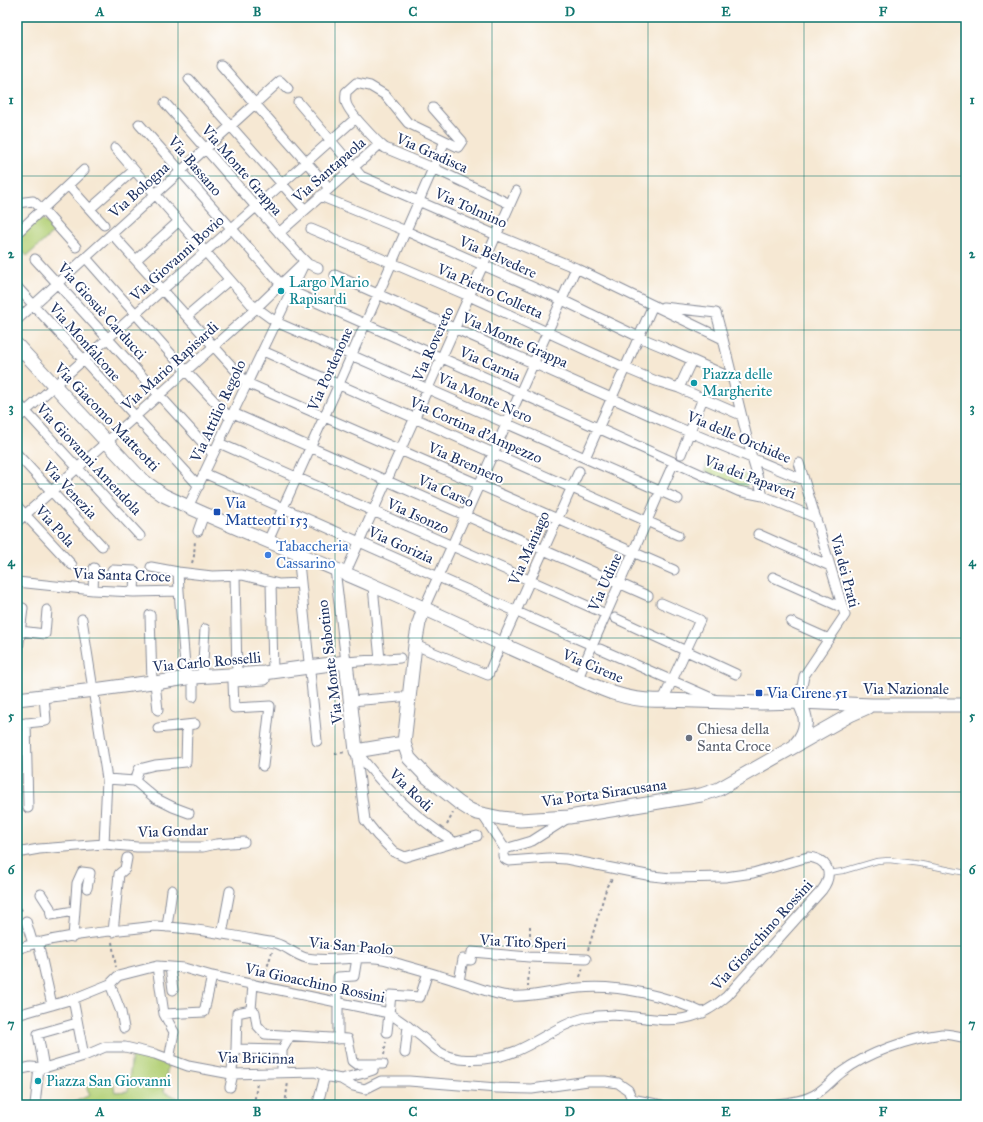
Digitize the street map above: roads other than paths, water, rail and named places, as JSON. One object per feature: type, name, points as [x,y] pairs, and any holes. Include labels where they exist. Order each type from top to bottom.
[{"type":"main road","name":"Via Giacomo Matteotti","points":[[17,344],[141,479],[163,495],[424,608]]},
{"type":"main road","name":"Via Cirene","points":[[424,608],[503,640],[604,691],[650,701],[664,700],[722,703],[761,703]]},
{"type":"main road","name":"Via Porta Siracusana","points":[[424,608],[419,623],[415,645],[404,743],[408,758],[427,777],[459,803],[470,810],[482,814],[520,820],[569,817],[701,795],[719,789],[850,714],[872,705]]},
{"type":"main road","name":"Via Carlo Rosselli","points":[[17,699],[194,677],[269,672],[346,662]]},
{"type":"main road","name":"Via Monte Sabotino","points":[[346,662],[356,751]]},
{"type":"main road","name":"Via Nazionale","points":[[761,703],[799,702],[872,705],[966,705]]},
{"type":"main road","points":[[796,745],[802,737],[806,719],[804,710],[799,702]]},
{"type":"main road","points":[[356,751],[404,743]]},
{"type":"street","points":[[221,65],[329,188]]},
{"type":"street","points":[[189,79],[305,210]]},
{"type":"street","name":"Via Bologna","points":[[17,320],[280,81],[288,89]]},
{"type":"street","name":"Via Gradisca","points":[[445,141],[408,123],[385,95],[370,86],[356,83],[346,92],[346,102],[356,118],[385,148],[433,168],[510,204]]},
{"type":"street","name":"Via Tolmino","points":[[298,102],[361,176],[576,268],[723,339]]},
{"type":"street","name":"Via Monte Grappa","points":[[165,103],[206,148],[255,208],[305,261],[318,268]]},
{"type":"street","points":[[433,108],[443,117],[462,140],[458,147],[445,141]]},
{"type":"street","name":"Via Giovanni Bovio","points":[[17,419],[356,118]]},
{"type":"street","name":"Via Bassano","points":[[139,124],[279,282],[293,292]]},
{"type":"street","name":"Via Pordenone","points":[[268,541],[366,324],[445,141]]},
{"type":"street","name":"Via Santapaola","points":[[279,233],[380,144]]},
{"type":"street","name":"Via Monte Nero","points":[[115,148],[253,308],[277,324],[507,423],[585,458],[659,494],[678,499]]},
{"type":"street","points":[[17,233],[84,170]]},
{"type":"street","points":[[90,210],[134,170]]},
{"type":"street","points":[[68,185],[104,225]]},
{"type":"street","name":"Via Rovereto","points":[[340,571],[360,542],[516,191]]},
{"type":"street","name":"Via Belvedere","points":[[320,196],[406,231],[562,300],[638,337],[732,378]]},
{"type":"street","points":[[17,203],[33,201],[76,247]]},
{"type":"street","points":[[136,260],[179,221]]},
{"type":"street","name":"Via Pietro Colletta","points":[[311,229],[392,262],[469,296],[625,368],[656,381],[679,388],[701,401],[741,415]]},
{"type":"street","points":[[112,234],[247,383]]},
{"type":"street","points":[[86,258],[186,370],[232,415]]},
{"type":"street","name":"Via Giosuè Carducci","points":[[35,259],[214,454]]},
{"type":"street","name":"Via Mario Rapisardi","points":[[17,522],[213,346],[279,282],[305,261]]},
{"type":"street","name":"Via Attilio Regolo","points":[[188,507],[263,350],[293,292],[305,261]]},
{"type":"street","points":[[424,608],[576,268]]},
{"type":"street","name":"Via Monte Grappa","points":[[335,275],[663,421]]},
{"type":"street","points":[[186,316],[230,280]]},
{"type":"street","name":"Via Monfalcone","points":[[17,287],[83,361],[199,486]]},
{"type":"street","name":"Via Carnia","points":[[293,292],[674,462]]},
{"type":"street","points":[[585,458],[638,337],[655,306],[716,313],[752,458],[763,496]]},
{"type":"street","name":"Via Cortina d'Ampezzo","points":[[263,350],[678,535]]},
{"type":"street","points":[[679,388],[692,360]]},
{"type":"street","name":"Via Brennero","points":[[247,383],[401,449],[674,570]]},
{"type":"street","points":[[681,454],[701,401]]},
{"type":"street","name":"Via Giovanni Amendola","points":[[17,402],[140,536]]},
{"type":"street","name":"Via Carso","points":[[232,415],[387,480],[648,596]]},
{"type":"street","name":"Via delle Orchidee","points":[[663,421],[804,480]]},
{"type":"street","name":"Via Isonzo","points":[[219,443],[610,616],[736,674]]},
{"type":"street","name":"Via Venezia","points":[[17,454],[102,546]]},
{"type":"street","name":"Via Udine","points":[[578,678],[610,616],[620,583],[674,462]]},
{"type":"street","name":"Via dei Papaveri","points":[[674,462],[738,491],[763,496],[816,518]]},
{"type":"street","name":"Via dei Prati","points":[[799,463],[845,615],[804,676],[799,702]]},
{"type":"street","name":"Via Maniago","points":[[415,645],[488,674],[579,471]]},
{"type":"street","name":"Via Gorizia","points":[[204,473],[516,612],[587,642]]},
{"type":"street","name":"Via Pola","points":[[17,506],[72,565]]},
{"type":"street","points":[[198,531],[204,514]]},
{"type":"street","points":[[758,534],[830,566]]},
{"type":"street","points":[[298,553],[317,741]]},
{"type":"street","points":[[151,567],[178,572]]},
{"type":"street","points":[[93,590],[94,568]]},
{"type":"street","points":[[112,570],[135,572],[134,592]]},
{"type":"street","name":"Via Monte Sabotino","points":[[340,571],[346,662]]},
{"type":"street","name":"Via Santa Croce","points":[[17,582],[93,590],[134,592],[179,591],[178,572],[212,576],[242,575],[279,584],[301,583]]},
{"type":"street","points":[[235,575],[237,675]]},
{"type":"street","points":[[772,577],[843,608]]},
{"type":"street","points":[[263,766],[270,706],[234,708],[234,682],[265,680],[269,672],[271,582]]},
{"type":"street","points":[[374,586],[380,660]]},
{"type":"street","points":[[179,591],[194,677]]},
{"type":"street","points":[[660,603],[700,620],[664,700]]},
{"type":"street","points":[[17,659],[23,608]]},
{"type":"street","points":[[20,631],[45,634],[47,610]]},
{"type":"street","points":[[150,615],[153,683],[158,710]]},
{"type":"street","points":[[82,619],[107,779],[104,844]]},
{"type":"street","points":[[791,622],[829,639]]},
{"type":"street","points":[[193,697],[194,677],[205,629]]},
{"type":"street","points":[[600,649],[722,703]]},
{"type":"street","name":"Via Carlo Rosselli","points":[[346,662],[400,658]]},
{"type":"street","points":[[28,808],[22,724],[46,721],[44,696]]},
{"type":"street","points":[[351,701],[400,697]]},
{"type":"street","points":[[135,781],[139,769],[186,762],[191,724],[158,728]]},
{"type":"street","points":[[356,751],[365,820],[394,852],[405,857],[477,836]]},
{"type":"street","name":"Via Rodi","points":[[356,751],[369,768],[408,809],[442,835],[454,842]]},
{"type":"street","points":[[107,779],[135,781],[155,798],[173,808],[189,813]]},
{"type":"street","points":[[482,814],[505,849],[532,841],[569,817]]},
{"type":"street","name":"Via Gondar","points":[[17,854],[39,849],[104,844],[137,847],[203,847],[216,844],[244,842]]},
{"type":"street","name":"Via Gioacchino Rossini","points":[[110,984],[118,976],[156,966],[184,968],[212,976],[389,1014],[408,1026],[444,1055],[459,1059],[475,1060],[517,1051],[562,1026],[585,1018],[610,1015],[671,1020],[687,1018],[703,1013],[717,1005],[727,996],[822,890],[827,883],[828,873],[827,869],[816,858],[808,857],[753,873],[725,877],[671,878],[566,859],[543,858],[509,861],[504,859],[502,856],[505,849]]},
{"type":"street","points":[[112,932],[119,874],[125,869],[127,858]]},
{"type":"street","points":[[73,936],[77,883],[82,872],[90,873],[87,888]]},
{"type":"street","points":[[167,927],[172,890]]},
{"type":"street","points":[[222,934],[230,891]]},
{"type":"street","points":[[41,894],[50,908],[51,915],[74,911]]},
{"type":"street","points":[[26,921],[35,943],[52,1005]]},
{"type":"street","name":"Via San Paolo","points":[[17,949],[35,943],[73,936],[155,926],[167,927],[275,943],[305,958],[357,958],[388,960],[459,981],[495,994],[510,996],[544,995],[577,988],[608,987],[630,990],[676,1002],[703,1013]]},
{"type":"street","name":"Via Tito Speri","points":[[459,981],[463,959],[471,960],[472,952],[529,957],[586,959]]},
{"type":"street","points":[[338,1039],[338,977],[354,976],[357,958]]},
{"type":"street","points":[[156,966],[164,1014],[174,1032],[169,1060]]},
{"type":"street","points":[[170,967],[173,990]]},
{"type":"street","points":[[387,1032],[391,995],[420,997],[428,972]]},
{"type":"street","points":[[164,1014],[204,1012],[212,976]]},
{"type":"street","points":[[17,1015],[73,999],[110,984],[121,1012],[124,1028]]},
{"type":"street","points":[[257,985],[252,1010],[255,1012],[257,1025],[265,1034],[348,1040],[352,1061],[356,1064],[383,1064]]},
{"type":"street","points":[[73,999],[84,1056]]},
{"type":"street","points":[[230,1087],[236,1049],[237,1013],[252,1010]]},
{"type":"street","points":[[35,1105],[41,1068],[38,1034],[78,1023]]},
{"type":"street","points":[[405,1053],[408,1026]]},
{"type":"street","points":[[768,1105],[811,1097],[856,1062],[882,1050],[921,1038],[943,1034],[966,1038]]},
{"type":"street","points":[[285,1071],[282,1050],[290,1036]]},
{"type":"street","name":"Via Bricinna","points":[[17,1070],[22,1068],[41,1068],[84,1056],[105,1048],[125,1047],[155,1054],[169,1060],[200,1069],[232,1074],[258,1074],[285,1071],[315,1072],[325,1076],[341,1079],[353,1086],[365,1089],[381,1081],[408,1081],[497,1088],[532,1089],[588,1081],[605,1081],[618,1083],[628,1090],[628,1102]]},
{"type":"street","points":[[236,1049],[282,1050]]},
{"type":"street","points":[[341,1079],[364,1074],[372,1070],[372,1065]]},
{"type":"street","points":[[318,1103],[325,1076]]},
{"type":"street","points":[[628,1102],[661,1105]]},
{"type":"lane","points":[[828,873],[843,871],[877,861],[889,860],[921,864],[966,873]]},
{"type":"place","name":"Largo Mario Rapisardi","points":[[281,291]]},
{"type":"place","name":"Piazza delle Margherite","points":[[694,383]]},
{"type":"place","name":"Via Matteotti 153","points":[[217,512]]},
{"type":"place","name":"Tabaccheria Cassarino","points":[[268,555]]},
{"type":"place","name":"Via Cirene 51","points":[[759,693]]},
{"type":"place","name":"Chiesa della Santa Croce","points":[[689,738]]},
{"type":"place","name":"Piazza San Giovanni","points":[[38,1081]]}]
